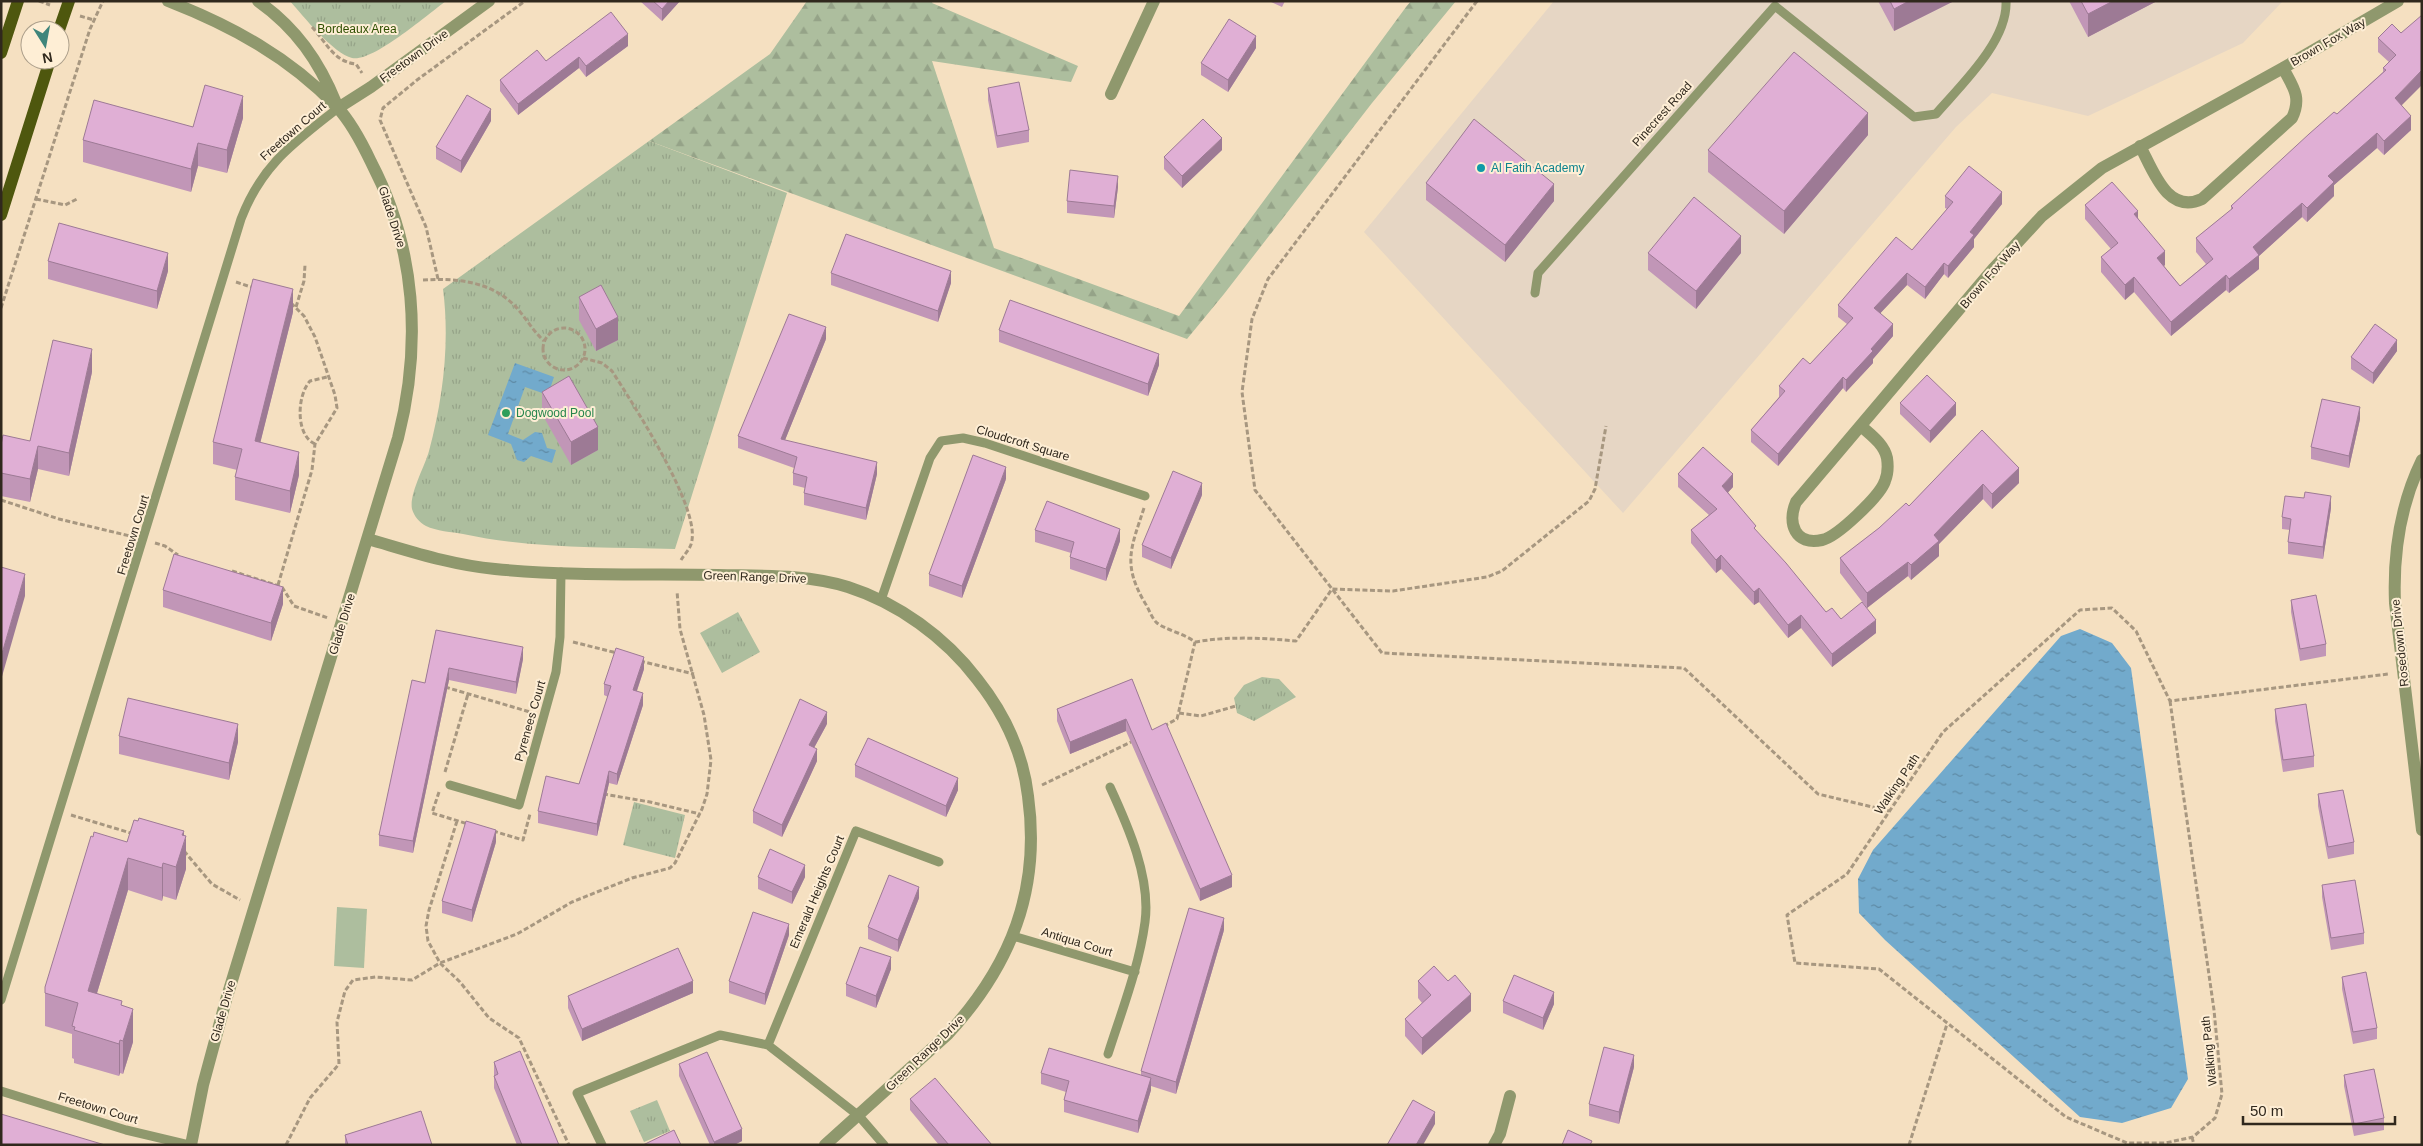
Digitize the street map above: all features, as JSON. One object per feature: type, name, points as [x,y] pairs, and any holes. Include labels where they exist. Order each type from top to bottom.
[{"type":"main road","points":[[1,53],[18,1]]},
{"type":"main road","points":[[63,20],[68,1]]},
{"type":"main road","points":[[1,215],[47,70]]},
{"type":"street","name":"Glade Drive","points":[[168,1],[218,21],[272,52],[304,77],[338,108]]},
{"type":"street","name":"Glade Drive","points":[[190,1145],[205,1076],[398,438],[409,387],[413,341],[410,281],[400,233],[386,194],[367,154],[338,108],[323,73],[301,40],[285,22],[258,1]]},
{"type":"street","name":"Freetown Drive","points":[[338,108],[371,87],[489,1]]},
{"type":"street","points":[[1111,94],[1154,1]]},
{"type":"street","name":"Brown Fox Way","points":[[1861,426],[1883,447],[1887,459],[1885,481],[1877,494],[1833,536],[1822,540],[1808,541],[1798,534],[1792,522],[1792,512],[1796,502],[1994,268],[2042,216],[2102,168],[2283,68],[2398,1]]},
{"type":"street","name":"Brown Fox Way","points":[[2140,146],[2162,188],[2172,198],[2182,203],[2193,203],[2202,199],[2292,118],[2297,107],[2297,95],[2283,68]]},
{"type":"street","name":"Rosedown Drive","points":[[2422,460],[2402,518],[2395,564],[2395,603],[2422,830]]},
{"type":"street","name":"Green Range Drive","points":[[368,539],[435,558],[475,566],[560,572],[794,577],[848,587],[881,600],[912,618],[941,640],[973,673],[989,694],[1006,724],[1020,757],[1032,818],[1032,854],[1027,890],[1013,936],[989,983],[967,1013],[948,1034],[825,1145]]},
{"type":"street","points":[[1494,1145],[1510,1096]]},
{"type":"lane","name":"Pinecrest Road","points":[[1535,293],[1538,273],[1775,6],[1914,117],[1936,114],[1969,76],[2001,32],[2007,3]]},
{"type":"lane","name":"Freetown Court","points":[[1,1000],[144,539],[222,278],[247,203],[260,178],[280,155],[338,108]]},
{"type":"lane","name":"Cloudcroft Square","points":[[881,600],[930,458],[941,441],[964,438],[1145,496]]},
{"type":"lane","name":"Pyrenees Court","points":[[450,785],[519,805],[556,672],[560,641],[560,572]]},
{"type":"lane","points":[[1108,1054],[1135,972],[1146,920],[1143,877],[1130,829],[1110,787]]},
{"type":"lane","name":"Emerald Heights Court","points":[[768,1045],[856,831],[939,862]]},
{"type":"lane","name":"Antiqua Court","points":[[1013,936],[1135,972]]},
{"type":"lane","points":[[602,1145],[578,1093],[720,1035],[768,1045],[859,1116],[884,1145]]},
{"type":"lane","name":"Freetown Court","points":[[1,1090],[126,1130],[190,1145]]},
{"type":"path","points":[[1,308],[90,28],[103,1]]},
{"type":"path","points":[[438,279],[426,227],[380,120],[383,108],[417,80],[525,1]]},
{"type":"path","points":[[1476,1],[1268,278],[1252,319],[1242,392],[1256,490],[1382,653],[1684,668],[1818,794],[1889,811]]},
{"type":"path","points":[[310,24],[334,54],[346,63],[356,64],[383,108]]},
{"type":"path","points":[[36,199],[65,206],[76,199]]},
{"type":"path","points":[[296,307],[304,282],[306,265]]},
{"type":"path","points":[[222,278],[256,288]]},
{"type":"path","points":[[410,281],[438,279],[474,283],[502,295],[515,306],[544,340],[544,357],[555,368],[571,369],[584,358],[584,342],[581,336],[572,329],[555,330],[544,340]]},
{"type":"path","points":[[278,585],[312,470],[315,444],[336,408],[335,395],[314,337],[304,316],[284,298]]},
{"type":"path","points":[[286,1145],[310,1098],[339,1064],[337,1022],[344,991],[353,980],[366,978],[412,980],[440,963],[517,934],[557,910],[586,896],[632,878],[670,868],[681,856],[700,814],[707,794],[711,760],[704,715],[678,617],[678,574],[682,558],[690,548],[691,521],[679,489],[662,454],[612,371],[602,363],[584,358]]},
{"type":"path","points":[[315,444],[307,438],[302,425],[302,402],[310,381],[327,376]]},
{"type":"path","points":[[1332,589],[1392,590],[1487,577],[1502,571],[1589,501],[1595,488],[1606,426]]},
{"type":"path","points":[[1145,496],[1148,496],[1130,552],[1131,574],[1138,592],[1158,624],[1186,635],[1195,642],[1216,638],[1259,637],[1296,641],[1332,589]]},
{"type":"path","points":[[1,500],[59,520],[144,539],[165,546],[173,554],[181,556]]},
{"type":"path","points":[[225,569],[278,585],[287,592],[294,606],[342,623]]},
{"type":"path","name":"Walking Path","points":[[2112,608],[2136,631],[2170,701],[2214,1010],[2222,1094],[2215,1118],[2192,1137],[2165,1143],[2128,1143],[2066,1117],[1879,969],[1795,963],[1788,915],[1846,874],[1943,732],[2080,610],[2112,608]]},
{"type":"path","points":[[560,641],[590,645],[624,655]]},
{"type":"path","points":[[1160,728],[1177,719],[1195,642]]},
{"type":"path","points":[[637,659],[694,674]]},
{"type":"path","points":[[2170,701],[2403,672]]},
{"type":"path","points":[[443,686],[545,716]]},
{"type":"path","points":[[443,776],[468,694]]},
{"type":"path","points":[[1179,713],[1201,716],[1236,706]]},
{"type":"path","points":[[1028,791],[1135,740]]},
{"type":"path","points":[[440,785],[432,813],[457,820],[426,926],[432,949],[440,963],[495,1024],[519,1038],[569,1145]]},
{"type":"path","points":[[594,792],[650,802],[700,814]]},
{"type":"path","points":[[60,812],[137,835]]},
{"type":"path","points":[[182,848],[194,866],[212,884],[232,897],[256,906]]},
{"type":"path","points":[[1910,1145],[1947,1023]]},
{"type":"path","points":[[2192,1137],[2194,1145]]},
{"type":"shaded area","points":[[1554,1],[2283,1],[2243,43],[2088,116],[1992,93],[1956,127],[1623,513],[1364,232]]},
{"type":"green space","name":"Bordeaux Area","points":[[290,1],[446,1],[386,46],[361,58],[352,58],[328,42]]},
{"type":"green space","points":[[807,1],[933,1],[932,3],[1078,66],[1071,82],[932,61],[994,248],[1179,316],[1411,1],[1456,1],[1372,103],[1187,339],[649,141],[770,54]]},
{"type":"green space","points":[[649,141],[787,193],[675,549],[542,545],[489,539],[426,526],[415,516],[412,503],[415,488],[429,451],[434,431],[444,371],[446,330],[443,289]]},
{"type":"green space","points":[[738,612],[760,652],[722,673],[700,633]]},
{"type":"green space","points":[[1262,677],[1279,679],[1296,697],[1254,721],[1237,713],[1234,698],[1244,685]]},
{"type":"green space","points":[[634,802],[685,815],[675,858],[623,845]]},
{"type":"green space","points":[[337,907],[367,909],[364,968],[334,966]]},
{"type":"green space","points":[[657,1100],[670,1131],[644,1142],[630,1111]]},
{"type":"water","name":"Dogwood Pool","points":[[515,363],[554,377],[548,395],[525,387],[508,434],[523,440],[535,432],[542,433],[547,448],[556,450],[552,463],[531,456],[524,462],[517,460],[511,444],[488,435]]},
{"type":"water","points":[[2080,629],[2112,643],[2131,668],[2188,1079],[2171,1108],[2122,1123],[2080,1117],[1885,940],[1859,913],[1858,879],[1873,850],[2061,636]]},
{"type":"building","points":[[653,1],[669,1],[662,9]]},
{"type":"building","points":[[1890,1],[1909,1],[1894,9]]},
{"type":"building","points":[[2081,1],[2113,1],[2088,14]]},
{"type":"building","points":[[611,12],[628,34],[586,66],[579,57],[518,104],[500,80],[537,50],[546,61]]},
{"type":"building","points":[[2422,15],[2422,70],[2395,98],[2411,116],[2384,141],[2377,133],[2328,176],[2334,182],[2307,208],[2302,203],[2253,247],[2259,255],[2229,279],[2226,275],[2171,322],[2134,277],[2125,285],[2101,257],[2118,243],[2085,205],[2112,182],[2138,211],[2134,214],[2165,251],[2157,258],[2180,286],[2213,259],[2196,238],[2233,208],[2231,206],[2309,134],[2334,112],[2337,114],[2386,70],[2383,68],[2396,55],[2378,38],[2392,24],[2401,33]]},
{"type":"building","points":[[1229,19],[1256,36],[1228,80],[1201,63]]},
{"type":"building","points":[[1794,52],[1868,113],[1784,211],[1708,150]]},
{"type":"building","points":[[1019,82],[1029,130],[997,136],[988,88]]},
{"type":"building","points":[[205,85],[243,96],[227,150],[198,143],[191,169],[83,140],[94,100],[193,127]]},
{"type":"building","points":[[467,95],[491,109],[461,161],[436,147]]},
{"type":"building","points":[[1203,119],[1222,138],[1182,176],[1164,157]]},
{"type":"building","name":"Al Fatih Academy","points":[[1474,119],[1554,184],[1505,245],[1426,183]]},
{"type":"building","points":[[1969,166],[2002,192],[1970,232],[1974,235],[1948,266],[1944,263],[1925,287],[1907,273],[1874,308],[1893,324],[1871,349],[1873,351],[1846,380],[1843,377],[1778,454],[1751,430],[1785,391],[1779,386],[1803,358],[1810,364],[1853,318],[1838,305],[1896,237],[1912,250],[1953,202],[1945,196]]},
{"type":"building","points":[[1070,170],[1118,176],[1114,206],[1067,201]]},
{"type":"building","points":[[1694,197],[1741,236],[1696,291],[1648,253]]},
{"type":"building","points":[[59,223],[168,253],[157,291],[48,261]]},
{"type":"building","points":[[846,234],[951,271],[938,311],[831,273]]},
{"type":"building","points":[[253,279],[293,289],[255,441],[299,452],[290,491],[235,477],[242,449],[213,442]]},
{"type":"building","points":[[601,285],[618,317],[596,329],[579,297]]},
{"type":"building","points":[[1010,300],[1159,354],[1148,384],[999,330]]},
{"type":"building","points":[[789,314],[826,327],[781,439],[877,462],[866,508],[804,493],[807,477],[793,473],[797,457],[738,436]]},
{"type":"building","points":[[2375,324],[2397,340],[2373,373],[2351,357]]},
{"type":"building","points":[[53,340],[92,349],[69,453],[38,446],[30,479],[1,473],[3,435],[30,441]]},
{"type":"building","points":[[1927,375],[1956,403],[1930,431],[1900,403]]},
{"type":"building","points":[[569,376],[598,427],[571,442],[542,392]]},
{"type":"building","points":[[2322,399],[2360,407],[2349,456],[2311,447]]},
{"type":"building","points":[[1982,430],[2019,468],[1992,494],[1983,484],[1934,535],[1939,541],[1911,565],[1908,562],[1867,593],[1840,558],[1879,528],[1906,503],[1909,506]]},
{"type":"building","points":[[1703,447],[1733,474],[1722,486],[1756,526],[1754,528],[1786,563],[1826,612],[1832,608],[1841,619],[1862,602],[1876,620],[1832,654],[1801,615],[1788,625],[1759,588],[1754,592],[1721,555],[1716,560],[1691,530],[1717,509],[1678,474]]},
{"type":"building","points":[[973,455],[1006,467],[962,586],[929,574]]},
{"type":"building","points":[[1173,471],[1202,483],[1171,558],[1142,545]]},
{"type":"building","points":[[2305,492],[2331,496],[2323,547],[2288,542],[2291,519],[2282,517],[2285,496],[2304,498]]},
{"type":"building","points":[[1047,501],[1120,529],[1106,569],[1070,557],[1074,542],[1035,530]]},
{"type":"building","points":[[174,554],[283,587],[271,623],[163,590]]},
{"type":"building","points":[[1,567],[25,574],[1,657]]},
{"type":"building","points":[[2316,595],[2326,644],[2300,649],[2291,600]]},
{"type":"building","points":[[436,630],[523,647],[516,682],[449,668],[413,841],[379,835],[412,680],[425,683]]},
{"type":"building","points":[[616,648],[644,657],[633,690],[643,693],[617,774],[609,771],[597,824],[538,811],[546,776],[579,784],[611,686],[604,684]]},
{"type":"building","points":[[1132,679],[1152,730],[1166,723],[1232,875],[1200,889],[1126,719],[1070,742],[1057,709]]},
{"type":"building","points":[[128,698],[238,724],[229,763],[119,736]]},
{"type":"building","points":[[800,699],[827,712],[809,745],[817,749],[782,825],[753,811]]},
{"type":"building","points":[[2306,704],[2314,756],[2283,760],[2275,709]]},
{"type":"building","points":[[868,738],[958,778],[946,806],[855,765]]},
{"type":"building","points":[[2343,790],[2354,842],[2328,847],[2318,794]]},
{"type":"building","points":[[139,818],[184,831],[182,835],[186,836],[176,867],[163,863],[162,868],[128,858],[88,991],[122,1001],[121,1005],[133,1009],[123,1041],[120,1040],[119,1044],[74,1030],[75,1027],[72,1026],[78,1003],[45,993],[45,987],[91,836],[93,837],[94,832],[127,842],[134,820],[138,821]]},
{"type":"building","points":[[466,821],[496,830],[472,910],[442,901]]},
{"type":"building","points":[[770,849],[805,865],[792,892],[758,877]]},
{"type":"building","points":[[889,875],[919,887],[898,940],[868,927]]},
{"type":"building","points":[[2355,880],[2364,933],[2331,938],[2322,885]]},
{"type":"building","points":[[1189,908],[1224,918],[1176,1082],[1141,1071]]},
{"type":"building","points":[[753,912],[789,924],[765,994],[729,981]]},
{"type":"building","points":[[860,947],[891,957],[876,996],[846,984]]},
{"type":"building","points":[[678,948],[693,981],[582,1029],[568,996]]},
{"type":"building","points":[[1434,966],[1448,981],[1455,975],[1471,994],[1422,1038],[1405,1019],[1431,995],[1418,981]]},
{"type":"building","points":[[2366,972],[2377,1028],[2353,1032],[2342,977]]},
{"type":"building","points":[[1514,975],[1554,992],[1543,1018],[1503,1001]]},
{"type":"building","points":[[1604,1047],[1634,1055],[1619,1112],[1589,1104]]},
{"type":"building","points":[[1049,1048],[1151,1078],[1138,1121],[1064,1100],[1069,1081],[1041,1073]]},
{"type":"building","points":[[520,1051],[559,1145],[522,1145],[494,1076],[498,1074],[494,1062]]},
{"type":"building","points":[[707,1052],[742,1129],[714,1142],[679,1064]]},
{"type":"building","points":[[2374,1069],[2384,1118],[2354,1124],[2344,1075]]},
{"type":"building","points":[[935,1078],[992,1145],[949,1145],[910,1099]]},
{"type":"building","points":[[1413,1100],[1435,1112],[1416,1145],[1387,1145]]},
{"type":"building","points":[[421,1111],[432,1145],[348,1145],[345,1135]]},
{"type":"building","points":[[1,1114],[105,1145],[1,1145]]},
{"type":"building","points":[[674,1130],[681,1145],[643,1145]]},
{"type":"building","points":[[1568,1130],[1592,1141],[1590,1145],[1562,1145]]},
{"type":"place","name":"Al Fatih Academy","points":[[1481,168]]},
{"type":"place","name":"Dogwood Pool","points":[[506,413]]}]
